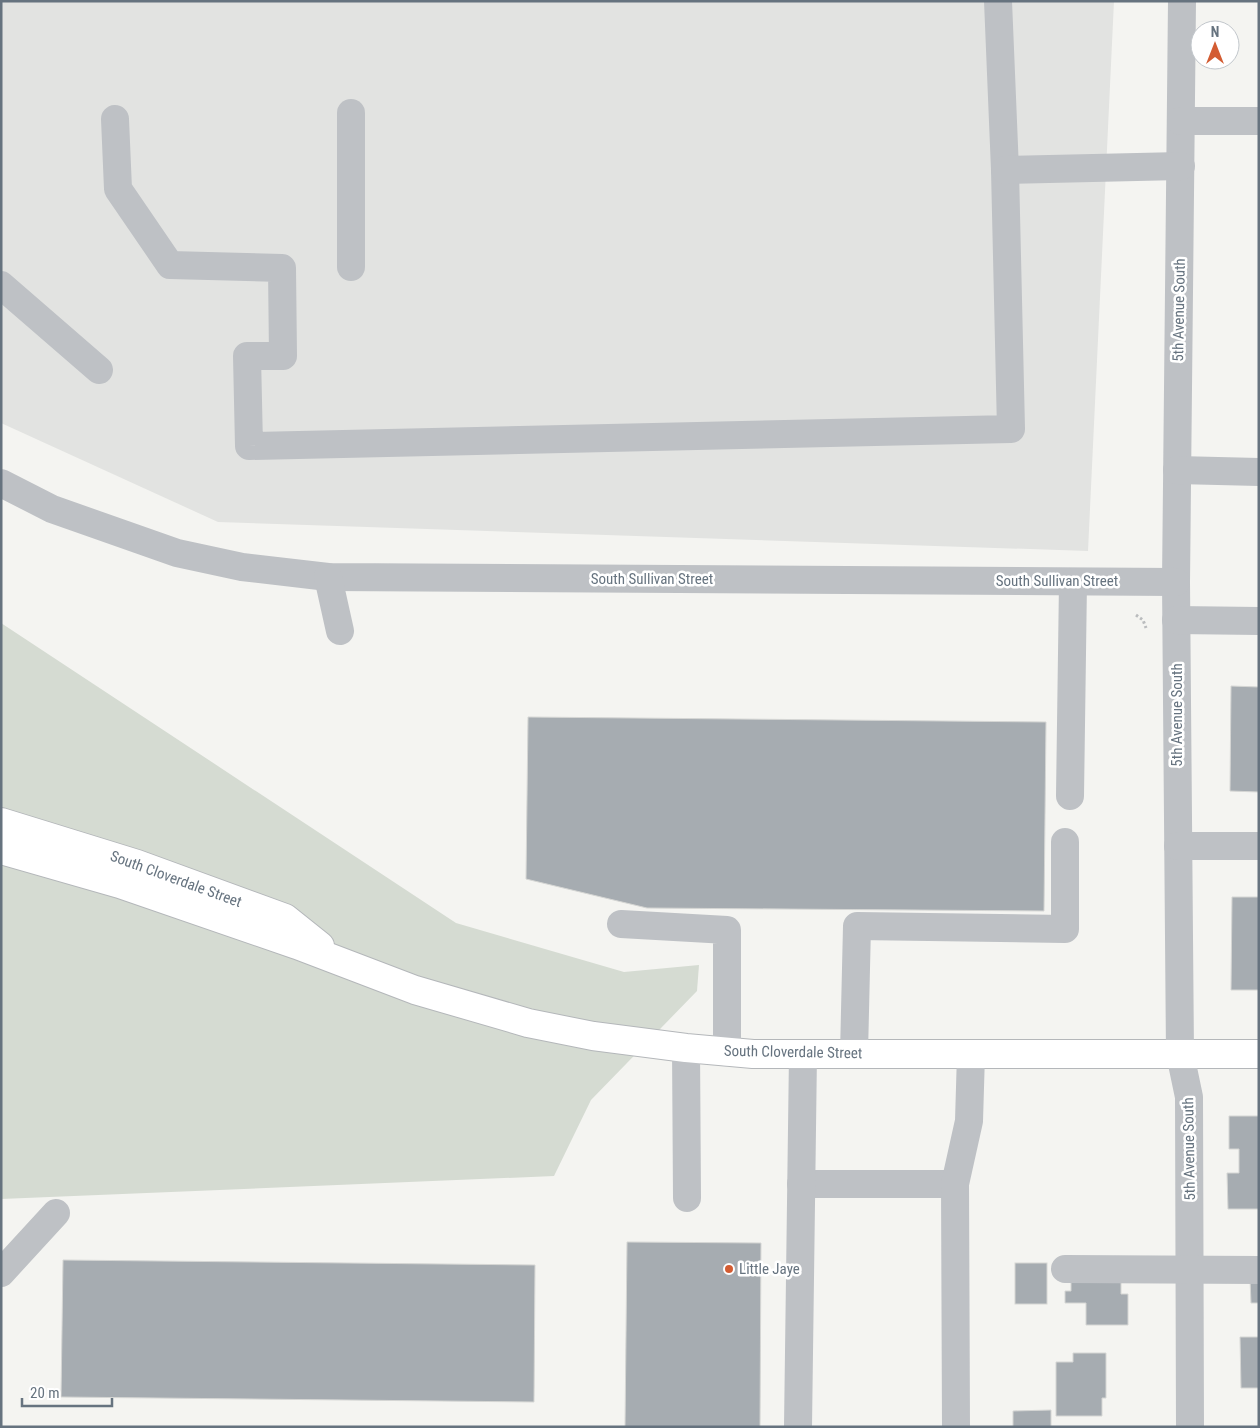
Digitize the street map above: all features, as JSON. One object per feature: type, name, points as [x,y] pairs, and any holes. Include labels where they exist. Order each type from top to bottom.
[{"type":"main road","name":"South Cloverdale Street","points":[[1,822],[137,864],[285,918],[339,961]]},
{"type":"main road","name":"South Cloverdale Street","points":[[1,850],[120,884],[339,961],[415,990],[528,1023],[593,1036],[686,1048],[753,1054],[1259,1054]]},
{"type":"street","points":[[115,119],[118,189],[170,265],[282,268],[283,356],[247,356],[249,446],[1011,429],[1005,170],[998,1]]},
{"type":"street","name":"5th Avenue South","points":[[1182,1],[1176,620],[1180,1054],[1189,1096],[1190,1427]]},
{"type":"street","points":[[351,113],[351,267]]},
{"type":"street","points":[[1181,121],[1259,121]]},
{"type":"street","points":[[1005,170],[1181,166]]},
{"type":"street","points":[[1,285],[99,370]]},
{"type":"street","points":[[1177,470],[1259,472]]},
{"type":"street","name":"South Sullivan Street","points":[[1,483],[52,509],[177,553],[242,567],[328,576],[1176,582]]},
{"type":"street","points":[[328,576],[340,631]]},
{"type":"street","points":[[1070,796],[1074,582]]},
{"type":"street","points":[[1176,620],[1259,621]]},
{"type":"street","points":[[854,1054],[857,926],[1065,929],[1065,842]]},
{"type":"street","points":[[1178,846],[1259,846]]},
{"type":"street","points":[[621,924],[727,930],[727,1052]]},
{"type":"street","points":[[686,1048],[687,1198]]},
{"type":"street","points":[[798,1427],[802,1054]]},
{"type":"street","points":[[956,1427],[955,1184],[970,1121],[971,1054]]},
{"type":"street","points":[[802,1184],[955,1184]]},
{"type":"street","points":[[1,1273],[56,1212]]},
{"type":"street","points":[[1065,1269],[1259,1270]]},
{"type":"shaded area","points":[[1,1],[1114,1],[1088,551],[218,522],[1,423]]},
{"type":"shaded area","points":[[1,623],[456,923],[624,972],[699,965],[697,991],[591,1100],[554,1176],[1,1199]]},
{"type":"building","points":[[1231,686],[1259,687],[1259,792],[1230,791]]},
{"type":"building","points":[[528,717],[1046,722],[1044,911],[647,908],[526,879]]},
{"type":"building","points":[[1232,897],[1259,897],[1259,990],[1231,990]]},
{"type":"building","points":[[1229,1116],[1259,1116],[1259,1209],[1228,1209],[1227,1173],[1239,1173],[1239,1149],[1229,1149]]},
{"type":"building","points":[[627,1242],[761,1243],[760,1427],[625,1427]]},
{"type":"building","points":[[63,1260],[535,1265],[534,1402],[61,1397]]},
{"type":"building","points":[[1015,1263],[1047,1263],[1047,1304],[1015,1304]]},
{"type":"building","points":[[1071,1277],[1121,1277],[1121,1294],[1128,1294],[1128,1325],[1086,1325],[1086,1303],[1065,1303],[1065,1291],[1071,1291]]},
{"type":"building","points":[[1259,1278],[1259,1303],[1251,1303],[1250,1279]]},
{"type":"building","points":[[1240,1337],[1259,1337],[1259,1388],[1241,1388]]},
{"type":"building","points":[[1073,1353],[1106,1353],[1106,1398],[1102,1398],[1102,1416],[1056,1416],[1056,1362],[1073,1362]]},
{"type":"building","points":[[1051,1410],[1051,1427],[1013,1427],[1013,1411]]},
{"type":"place","name":"Little Jaye","points":[[729,1269]]}]
